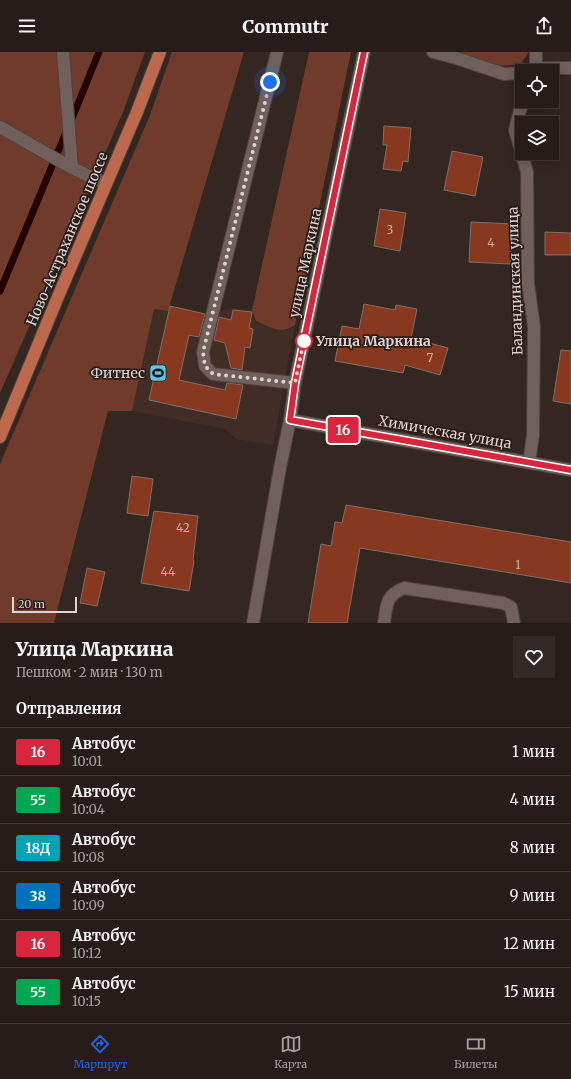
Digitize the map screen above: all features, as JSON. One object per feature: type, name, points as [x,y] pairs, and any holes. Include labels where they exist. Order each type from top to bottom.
[{"type":"main road","name":"Ново-Астраханское шоссе","points":[[0,437],[137,112],[160,52]]},
{"type":"street","points":[[62,52],[72,168]]},
{"type":"street","points":[[277,52],[203,352],[205,366],[213,374],[295,383]]},
{"type":"street","name":"улица Маркина","points":[[253,623],[280,468],[290,420],[295,383],[364,52]]},
{"type":"street","points":[[433,52],[504,74],[515,73]]},
{"type":"street","points":[[534,64],[536,52]]},
{"type":"street","points":[[559,69],[571,68]]},
{"type":"street","name":"Баландинская улица","points":[[521,108],[515,130],[527,172],[528,283],[534,327],[533,436],[529,462]]},
{"type":"street","points":[[0,127],[72,168],[106,184]]},
{"type":"street","name":"Химическая улица","points":[[290,420],[571,470]]},
{"type":"street","points":[[384,623],[387,604],[393,593],[404,588],[503,602],[510,607],[514,623]]},
{"type":"shaded area","points":[[0,52],[145,52],[123,112],[0,393]]},
{"type":"shaded area","points":[[172,52],[244,52],[168,311],[154,309],[132,411],[108,411],[54,623],[0,623],[0,464],[150,115]]},
{"type":"shaded area","points":[[309,52],[351,52],[295,325],[290,328],[280,330],[271,328],[256,321],[252,310]]},
{"type":"shaded area","points":[[458,52],[529,52],[521,64],[497,65],[480,63],[465,57]]},
{"type":"shaded area","points":[[169,305],[209,313],[234,308],[252,310],[256,321],[288,330],[295,325],[273,445],[236,439],[225,429],[132,411],[154,309]]},
{"type":"building","points":[[384,126],[411,128],[408,162],[403,161],[401,171],[383,169],[387,145],[383,145]]},
{"type":"building","points":[[452,151],[483,157],[475,196],[444,190]]},
{"type":"building","points":[[380,209],[406,213],[400,251],[374,246]]},
{"type":"building","points":[[471,222],[513,224],[510,264],[469,262]]},
{"type":"building","points":[[545,232],[571,233],[571,255],[545,255]]},
{"type":"building","points":[[364,304],[395,310],[396,305],[417,309],[411,338],[448,348],[440,375],[405,365],[403,373],[335,361],[342,326],[359,329]]},
{"type":"building","points":[[170,306],[205,314],[199,337],[189,335],[179,380],[225,390],[227,383],[243,385],[236,419],[149,400]]},
{"type":"building","points":[[233,310],[252,312],[249,328],[253,329],[250,348],[245,347],[242,370],[231,368],[225,343],[214,340],[219,317],[231,320]]},
{"type":"building","points":[[561,350],[571,351],[571,404],[553,401]]},
{"type":"building","points":[[132,476],[153,479],[148,516],[127,513]]},
{"type":"building","points":[[346,505],[571,542],[571,583],[360,548],[347,623],[308,623],[321,544],[331,546],[335,522],[342,523]]},
{"type":"building","points":[[154,511],[198,516],[194,561],[189,591],[141,583]]},
{"type":"building","points":[[87,568],[105,572],[97,606],[80,603]]},
{"type":"waterway","points":[[71,121],[99,52]]},
{"type":"waterway","points":[[0,291],[67,130]]},
{"type":"bus line","name":"16","points":[[364,52],[295,383],[290,420],[571,470]]},
{"type":"place","name":"Улица Маркина","points":[[304,341]]},
{"type":"place","name":"Фитнес","points":[[158,373]]},
{"type":"route","points":[[270,82],[203,352],[205,366],[213,374],[295,383],[304,341]]}]
